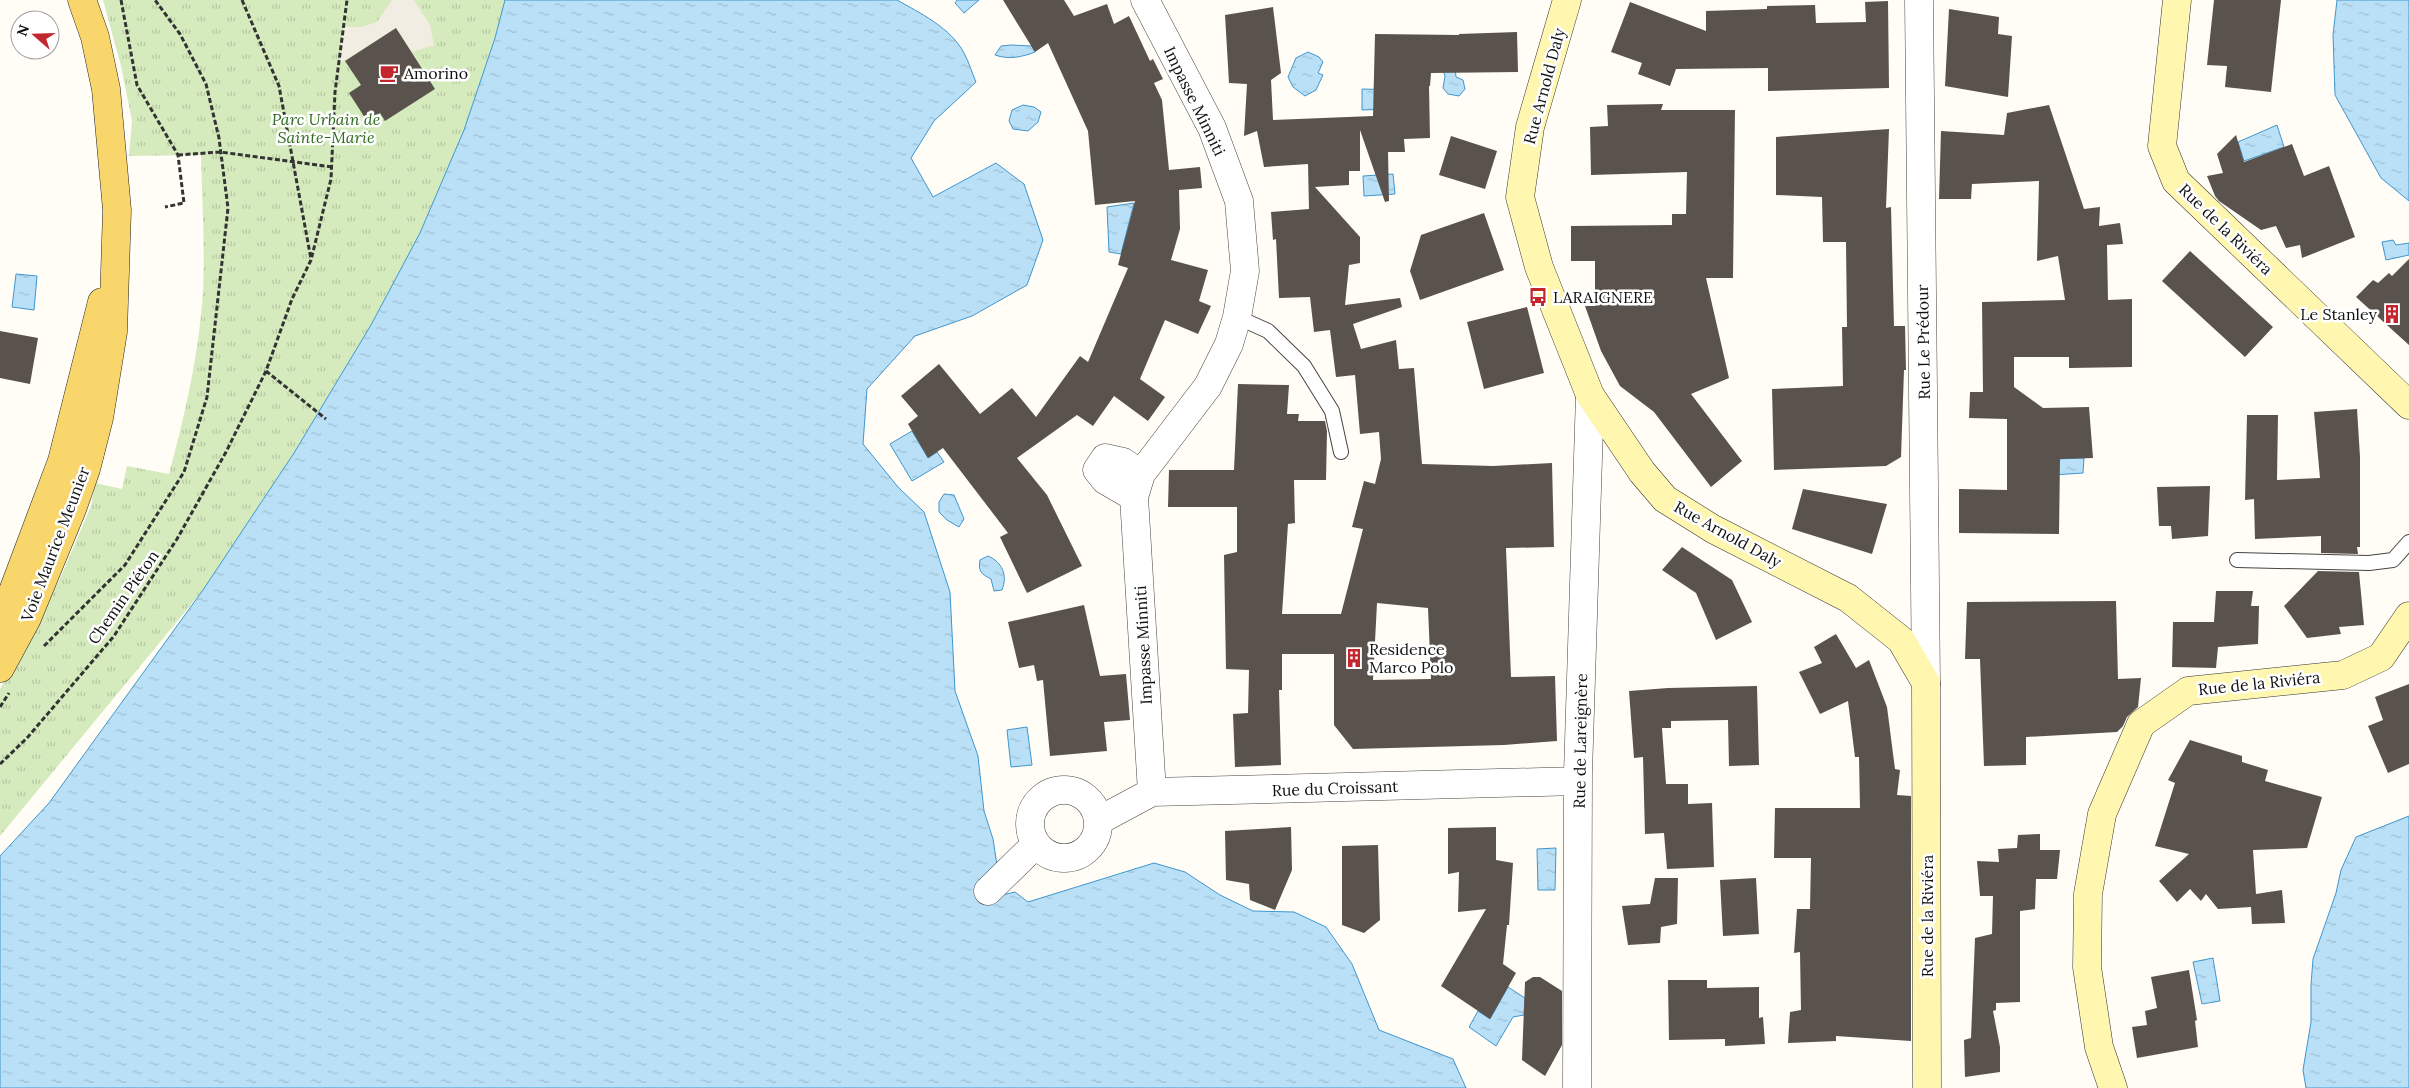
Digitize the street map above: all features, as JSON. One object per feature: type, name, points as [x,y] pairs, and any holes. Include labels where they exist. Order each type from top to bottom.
[{"type":"main road","name":"Voie Maurice Meunier","points":[[0,626],[62,461],[76,411],[102,298],[104,236],[100,164],[84,66],[63,0]]},
{"type":"main road","name":"Voie Maurice Meunier","points":[[7,677],[27,618],[72,509],[99,418],[113,332],[116,291],[117,210],[106,89],[95,37],[82,0]]},
{"type":"street","name":"Impasse Minniti","points":[[1145,0],[1212,128],[1239,201],[1245,271],[1237,317],[1229,344],[1208,386],[1138,485],[1152,792]]},
{"type":"street","name":"Rue Arnold Daly","points":[[1567,0],[1530,127],[1520,197],[1539,267],[1590,395],[1642,472],[1665,499],[1713,529],[1848,598],[1901,640],[1926,683]]},
{"type":"street","name":"Rue Le Prédour","points":[[1919,0],[1926,683]]},
{"type":"street","name":"Rue de la Riviéra","points":[[2178,0],[2162,146],[2176,181],[2409,405]]},
{"type":"street","name":"Rue de Lareignère","points":[[1577,1088],[1578,781],[1590,395]]},
{"type":"street","name":"Rue de la Riviéra","points":[[2113,1088],[2099,1047],[2087,967],[2088,894],[2102,814],[2142,724],[2188,691],[2342,675],[2381,658],[2409,616]]},
{"type":"street","name":"Rue de la Riviéra","points":[[1926,683],[1927,1088]]},
{"type":"street","name":"Rue du Croissant","points":[[1098,821],[1152,792],[1578,781]]},
{"type":"street","points":[[1055,790],[1075,791],[1086,797],[1096,810],[1098,821],[1097,833],[1092,844],[1083,852],[1072,858],[1052,856],[1036,844],[1030,833],[1029,819],[1033,807],[1044,795],[1055,790]]},
{"type":"street","points":[[988,891],[1036,844]]},
{"type":"lane","points":[[1237,317],[1268,331],[1304,366],[1332,411],[1341,452]]},
{"type":"lane","points":[[72,509],[64,483],[81,426],[76,411]]},
{"type":"lane","points":[[2237,560],[2368,563],[2392,560],[2409,542]]},
{"type":"path","points":[[121,0],[137,85],[178,155],[184,203],[165,207]]},
{"type":"path","points":[[40,651],[125,565],[184,472],[207,397],[224,259],[228,208],[220,152],[206,84],[180,34],[155,0]]},
{"type":"path","points":[[242,0],[279,86],[295,162],[311,260]]},
{"type":"path","name":"Chemin Piéton","points":[[0,764],[27,738],[114,636],[177,539],[226,452],[266,371],[292,299],[311,260],[331,179],[335,92],[348,0]]},
{"type":"path","points":[[178,155],[220,152],[332,167]]},
{"type":"path","points":[[266,371],[326,419]]},
{"type":"path","points":[[0,708],[7,677]]},
{"type":"green space","name":"Parc Urbain de Sainte-Marie","points":[[103,0],[505,0],[495,38],[464,130],[420,233],[371,325],[294,453],[203,590],[0,836],[0,689],[36,627],[63,572],[91,506],[95,483],[122,489],[127,466],[169,474],[189,390],[200,327],[204,268],[201,155],[129,156],[132,121],[121,66]]},
{"type":"shaded area","points":[[392,0],[414,0],[430,25],[434,45],[412,52],[396,28],[339,64],[344,27],[361,27],[377,22]]},
{"type":"water","points":[[505,0],[897,0],[934,22],[951,36],[964,53],[976,82],[934,121],[911,158],[933,197],[996,163],[1024,184],[1043,240],[1027,285],[972,316],[915,336],[867,389],[863,444],[898,487],[924,512],[950,592],[955,691],[978,756],[984,811],[993,839],[997,865],[998,896],[1015,892],[1028,902],[1154,863],[1185,872],[1220,895],[1253,911],[1294,912],[1326,927],[1352,964],[1379,1030],[1453,1059],[1466,1088],[0,1088],[0,856],[49,803],[203,590],[294,453],[371,325],[420,233],[464,130],[495,38]]},
{"type":"water","points":[[957,0],[979,0],[964,13],[955,3]]},
{"type":"water","points":[[2337,0],[2409,0],[2409,201],[2381,178],[2335,95],[2333,35]]},
{"type":"water","points":[[1001,46],[1032,46],[1035,52],[1015,57],[995,55]]},
{"type":"water","points":[[1308,52],[1319,57],[1323,62],[1318,73],[1323,75],[1316,90],[1305,96],[1293,87],[1288,77],[1296,58]]},
{"type":"water","points":[[1442,66],[1455,67],[1456,77],[1463,80],[1465,89],[1459,96],[1448,94],[1443,88],[1445,76]]},
{"type":"water","points":[[1362,89],[1400,90],[1395,109],[1362,110]]},
{"type":"water","points":[[1023,105],[1034,107],[1041,112],[1038,122],[1028,131],[1013,129],[1009,121],[1012,110]]},
{"type":"water","points":[[2277,125],[2284,147],[2244,161],[2238,142]]},
{"type":"water","points":[[1393,174],[1395,194],[1364,196],[1363,176]]},
{"type":"water","points":[[1134,203],[1121,254],[1109,252],[1107,207]]},
{"type":"water","points":[[2393,240],[2396,245],[2409,243],[2409,255],[2386,260],[2382,242]]},
{"type":"water","points":[[16,274],[37,276],[34,310],[12,307]]},
{"type":"water","points":[[912,431],[928,458],[937,452],[944,462],[912,481],[890,444]]},
{"type":"water","points":[[2084,458],[2083,473],[2023,477],[2024,460]]},
{"type":"water","points":[[944,494],[954,495],[964,519],[959,527],[947,520],[939,512],[939,502]]},
{"type":"water","points":[[988,556],[1000,565],[1004,574],[1002,590],[994,591],[991,579],[980,570],[980,560]]},
{"type":"water","points":[[1027,727],[1032,765],[1011,767],[1007,730]]},
{"type":"water","points":[[2409,816],[2409,1088],[2306,1088],[2303,1070],[2311,1022],[2313,959],[2336,893],[2341,870],[2356,837]]},
{"type":"water","points":[[1556,848],[1555,890],[1538,890],[1537,849]]},
{"type":"water","points":[[2213,958],[2220,1001],[2202,1004],[2193,962]]},
{"type":"water","points":[[1508,987],[1525,998],[1524,1015],[1513,1017],[1496,1046],[1469,1027],[1478,1011],[1490,1019]]},
{"type":"building","points":[[1003,0],[1064,0],[1074,16],[1107,4],[1114,24],[1129,16],[1150,61],[1153,59],[1163,79],[1154,83],[1162,100],[1169,170],[1200,167],[1202,188],[1179,190],[1180,229],[1171,260],[1208,270],[1199,301],[1211,306],[1198,334],[1165,320],[1140,379],[1165,397],[1148,421],[1114,396],[1093,426],[1077,415],[1017,458],[1047,495],[1082,566],[1027,593],[1000,537],[1008,533],[943,448],[928,458],[908,424],[918,416],[901,396],[939,364],[980,414],[1012,388],[1036,417],[1080,356],[1088,362],[1128,268],[1118,265],[1135,201],[1095,205],[1088,131],[1048,43],[1035,52]]},
{"type":"building","points":[[2214,0],[2281,0],[2271,92],[2225,87],[2227,66],[2207,65]]},
{"type":"building","points":[[1888,1],[1889,88],[1768,91],[1768,68],[1676,69],[1670,86],[1638,74],[1642,63],[1611,52],[1630,2],[1706,31],[1706,11],[1767,9],[1767,6],[1815,5],[1816,23],[1866,22],[1865,2]]},
{"type":"building","points":[[1273,7],[1281,73],[1271,80],[1273,120],[1373,116],[1375,34],[1459,35],[1517,32],[1518,72],[1431,73],[1429,86],[1430,138],[1404,139],[1405,152],[1388,152],[1389,201],[1385,202],[1360,130],[1360,171],[1349,171],[1349,185],[1315,187],[1360,237],[1360,263],[1349,265],[1345,305],[1400,298],[1402,307],[1353,324],[1361,349],[1396,340],[1399,369],[1414,368],[1422,464],[1493,466],[1552,463],[1554,547],[1506,548],[1511,677],[1555,676],[1557,741],[1504,745],[1353,749],[1334,725],[1334,654],[1282,654],[1282,690],[1279,690],[1281,765],[1235,767],[1233,714],[1248,713],[1249,670],[1226,669],[1224,555],[1237,552],[1237,507],[1168,507],[1169,470],[1234,470],[1238,384],[1289,385],[1287,414],[1299,414],[1298,421],[1325,421],[1327,431],[1326,480],[1294,480],[1295,523],[1288,524],[1282,614],[1341,614],[1363,529],[1352,527],[1364,481],[1375,484],[1381,459],[1379,432],[1360,434],[1355,375],[1336,377],[1330,330],[1314,332],[1310,297],[1279,298],[1276,239],[1273,240],[1271,212],[1309,209],[1308,164],[1264,167],[1257,131],[1244,136],[1247,84],[1229,83],[1225,15]],"holes":[[[1377,603],[1428,608],[1431,679],[1373,680]]]},
{"type":"building","points":[[1949,9],[1999,17],[1998,34],[2012,36],[2008,97],[1945,86]]},
{"type":"building","name":"Amorino","points":[[396,28],[435,89],[385,121],[380,113],[367,121],[349,93],[361,85],[345,61]]},
{"type":"building","points":[[1663,104],[1661,110],[1735,110],[1733,278],[1706,278],[1729,378],[1691,394],[1742,461],[1711,487],[1654,412],[1620,386],[1601,351],[1585,306],[1595,306],[1595,261],[1571,261],[1571,226],[1672,225],[1672,214],[1686,214],[1687,172],[1591,175],[1590,127],[1608,126],[1607,105]]},
{"type":"building","points":[[2049,105],[2084,209],[2100,207],[2099,226],[2120,223],[2123,244],[2107,245],[2108,300],[2132,299],[2132,367],[2069,368],[2069,357],[2014,357],[2014,387],[2043,408],[2089,407],[2093,458],[2060,459],[2059,534],[1959,533],[1959,489],[2007,490],[2007,419],[1969,418],[1970,392],[1983,392],[1982,302],[2065,300],[2058,256],[2037,261],[2039,181],[1972,184],[1971,199],[1939,199],[1941,131],[2004,135],[2007,113]]},
{"type":"building","points":[[1889,129],[1886,208],[1891,207],[1894,326],[1905,326],[1906,370],[1904,370],[1901,457],[1886,466],[1774,470],[1772,389],[1843,386],[1842,327],[1847,327],[1846,242],[1823,242],[1822,197],[1776,195],[1776,137]]},
{"type":"building","points":[[2236,135],[2244,162],[2292,144],[2304,176],[2329,166],[2355,237],[2302,258],[2300,245],[2286,248],[2276,226],[2261,230],[2219,201],[2207,176],[2223,173],[2217,154]]},
{"type":"building","points":[[1451,136],[1497,151],[1485,189],[1439,175]]},
{"type":"building","points":[[1484,213],[1504,270],[1420,300],[1410,271],[1421,235]]},
{"type":"building","points":[[2190,251],[2273,327],[2245,357],[2162,281]]},
{"type":"building","name":"Le Stanley","points":[[2409,259],[2409,345],[2356,297],[2373,280],[2378,283],[2389,273],[2392,276]]},
{"type":"building","points":[[1527,307],[1544,373],[1484,389],[1467,322]]},
{"type":"building","points":[[0,331],[38,338],[30,384],[0,378]]},
{"type":"building","points":[[2357,409],[2360,457],[2360,547],[2357,547],[2358,554],[2321,553],[2321,536],[2255,539],[2254,499],[2245,500],[2247,415],[2278,415],[2277,480],[2320,478],[2314,412]]},
{"type":"building","points":[[2210,486],[2208,536],[2172,539],[2171,526],[2159,526],[2157,487]]},
{"type":"building","points":[[1803,489],[1887,504],[1872,554],[1792,529]]},
{"type":"building","points":[[1682,547],[1732,580],[1752,622],[1716,640],[1696,593],[1662,570]]},
{"type":"building","points":[[2318,571],[2359,572],[2364,625],[2339,627],[2341,634],[2307,638],[2284,606]]},
{"type":"building","points":[[2216,591],[2253,591],[2251,606],[2259,606],[2258,644],[2218,647],[2216,668],[2172,667],[2173,622],[2214,622]]},
{"type":"building","points":[[2116,601],[2118,679],[2141,678],[2138,707],[2127,717],[2123,726],[2117,732],[2026,737],[2026,765],[1984,766],[1980,659],[1965,659],[1967,602]]},
{"type":"building","points":[[1084,605],[1100,676],[1126,674],[1130,720],[1104,722],[1107,751],[1050,756],[1043,680],[1037,681],[1034,665],[1019,668],[1008,622]]},
{"type":"building","points":[[1836,634],[1856,668],[1869,660],[1887,707],[1895,769],[1900,770],[1897,795],[1911,796],[1911,1041],[1836,1036],[1836,1041],[1788,1043],[1790,1012],[1801,1010],[1800,952],[1794,953],[1797,909],[1810,909],[1811,858],[1774,858],[1775,808],[1860,808],[1859,757],[1855,757],[1848,701],[1820,714],[1799,672],[1822,663],[1814,647]]},
{"type":"building","points":[[2409,684],[2409,764],[2388,773],[2368,726],[2383,720],[2375,697]]},
{"type":"building","points":[[1757,686],[1759,765],[1729,766],[1728,720],[1671,721],[1671,728],[1662,728],[1666,784],[1688,784],[1688,804],[1712,803],[1714,867],[1667,869],[1664,833],[1645,834],[1643,757],[1634,758],[1629,691]]},
{"type":"building","points":[[2190,740],[2242,756],[2242,762],[2268,770],[2265,781],[2322,797],[2307,848],[2253,850],[2256,894],[2282,890],[2285,923],[2252,924],[2251,907],[2218,909],[2206,894],[2201,901],[2190,889],[2177,902],[2159,881],[2189,854],[2155,846],[2175,783],[2168,780]]},
{"type":"building","points":[[1291,827],[1292,870],[1275,910],[1250,900],[1249,884],[1226,880],[1225,831]]},
{"type":"building","points":[[1496,827],[1496,860],[1513,863],[1509,925],[1507,925],[1503,964],[1516,973],[1490,1019],[1441,986],[1486,909],[1458,912],[1459,872],[1448,874],[1448,828]]},
{"type":"building","points":[[2040,834],[2040,850],[2060,850],[2057,879],[2036,879],[2035,909],[2020,911],[2020,1002],[1996,1003],[1996,1010],[1993,1011],[2000,1047],[2000,1072],[1965,1077],[1964,1040],[1971,1038],[1975,938],[1992,934],[1993,896],[1980,896],[1977,861],[1999,862],[1998,849],[2017,848],[2018,835]]},
{"type":"building","points":[[1378,845],[1380,920],[1364,933],[1342,925],[1342,846]]},
{"type":"building","points":[[1655,878],[1678,878],[1677,924],[1661,927],[1660,943],[1628,945],[1622,906],[1650,904]]},
{"type":"building","points":[[1756,878],[1759,934],[1723,936],[1720,880]]},
{"type":"building","points":[[2189,970],[2197,1020],[2195,1021],[2198,1047],[2137,1058],[2132,1027],[2147,1025],[2145,1011],[2157,1008],[2151,977]]},
{"type":"building","points":[[1533,977],[1540,977],[1562,991],[1562,1045],[1545,1076],[1522,1060],[1525,982]]},
{"type":"building","points":[[1668,980],[1707,980],[1707,988],[1759,987],[1759,1018],[1763,1017],[1765,1044],[1725,1046],[1725,1039],[1669,1040]]},
{"type":"place","name":"Amorino","points":[[389,73]]},
{"type":"place","name":"LARAIGNERE","points":[[1538,297]]},
{"type":"place","name":"Le Stanley","points":[[2392,314]]},
{"type":"place","name":"Residence Marco Polo","points":[[1354,658]]}]
